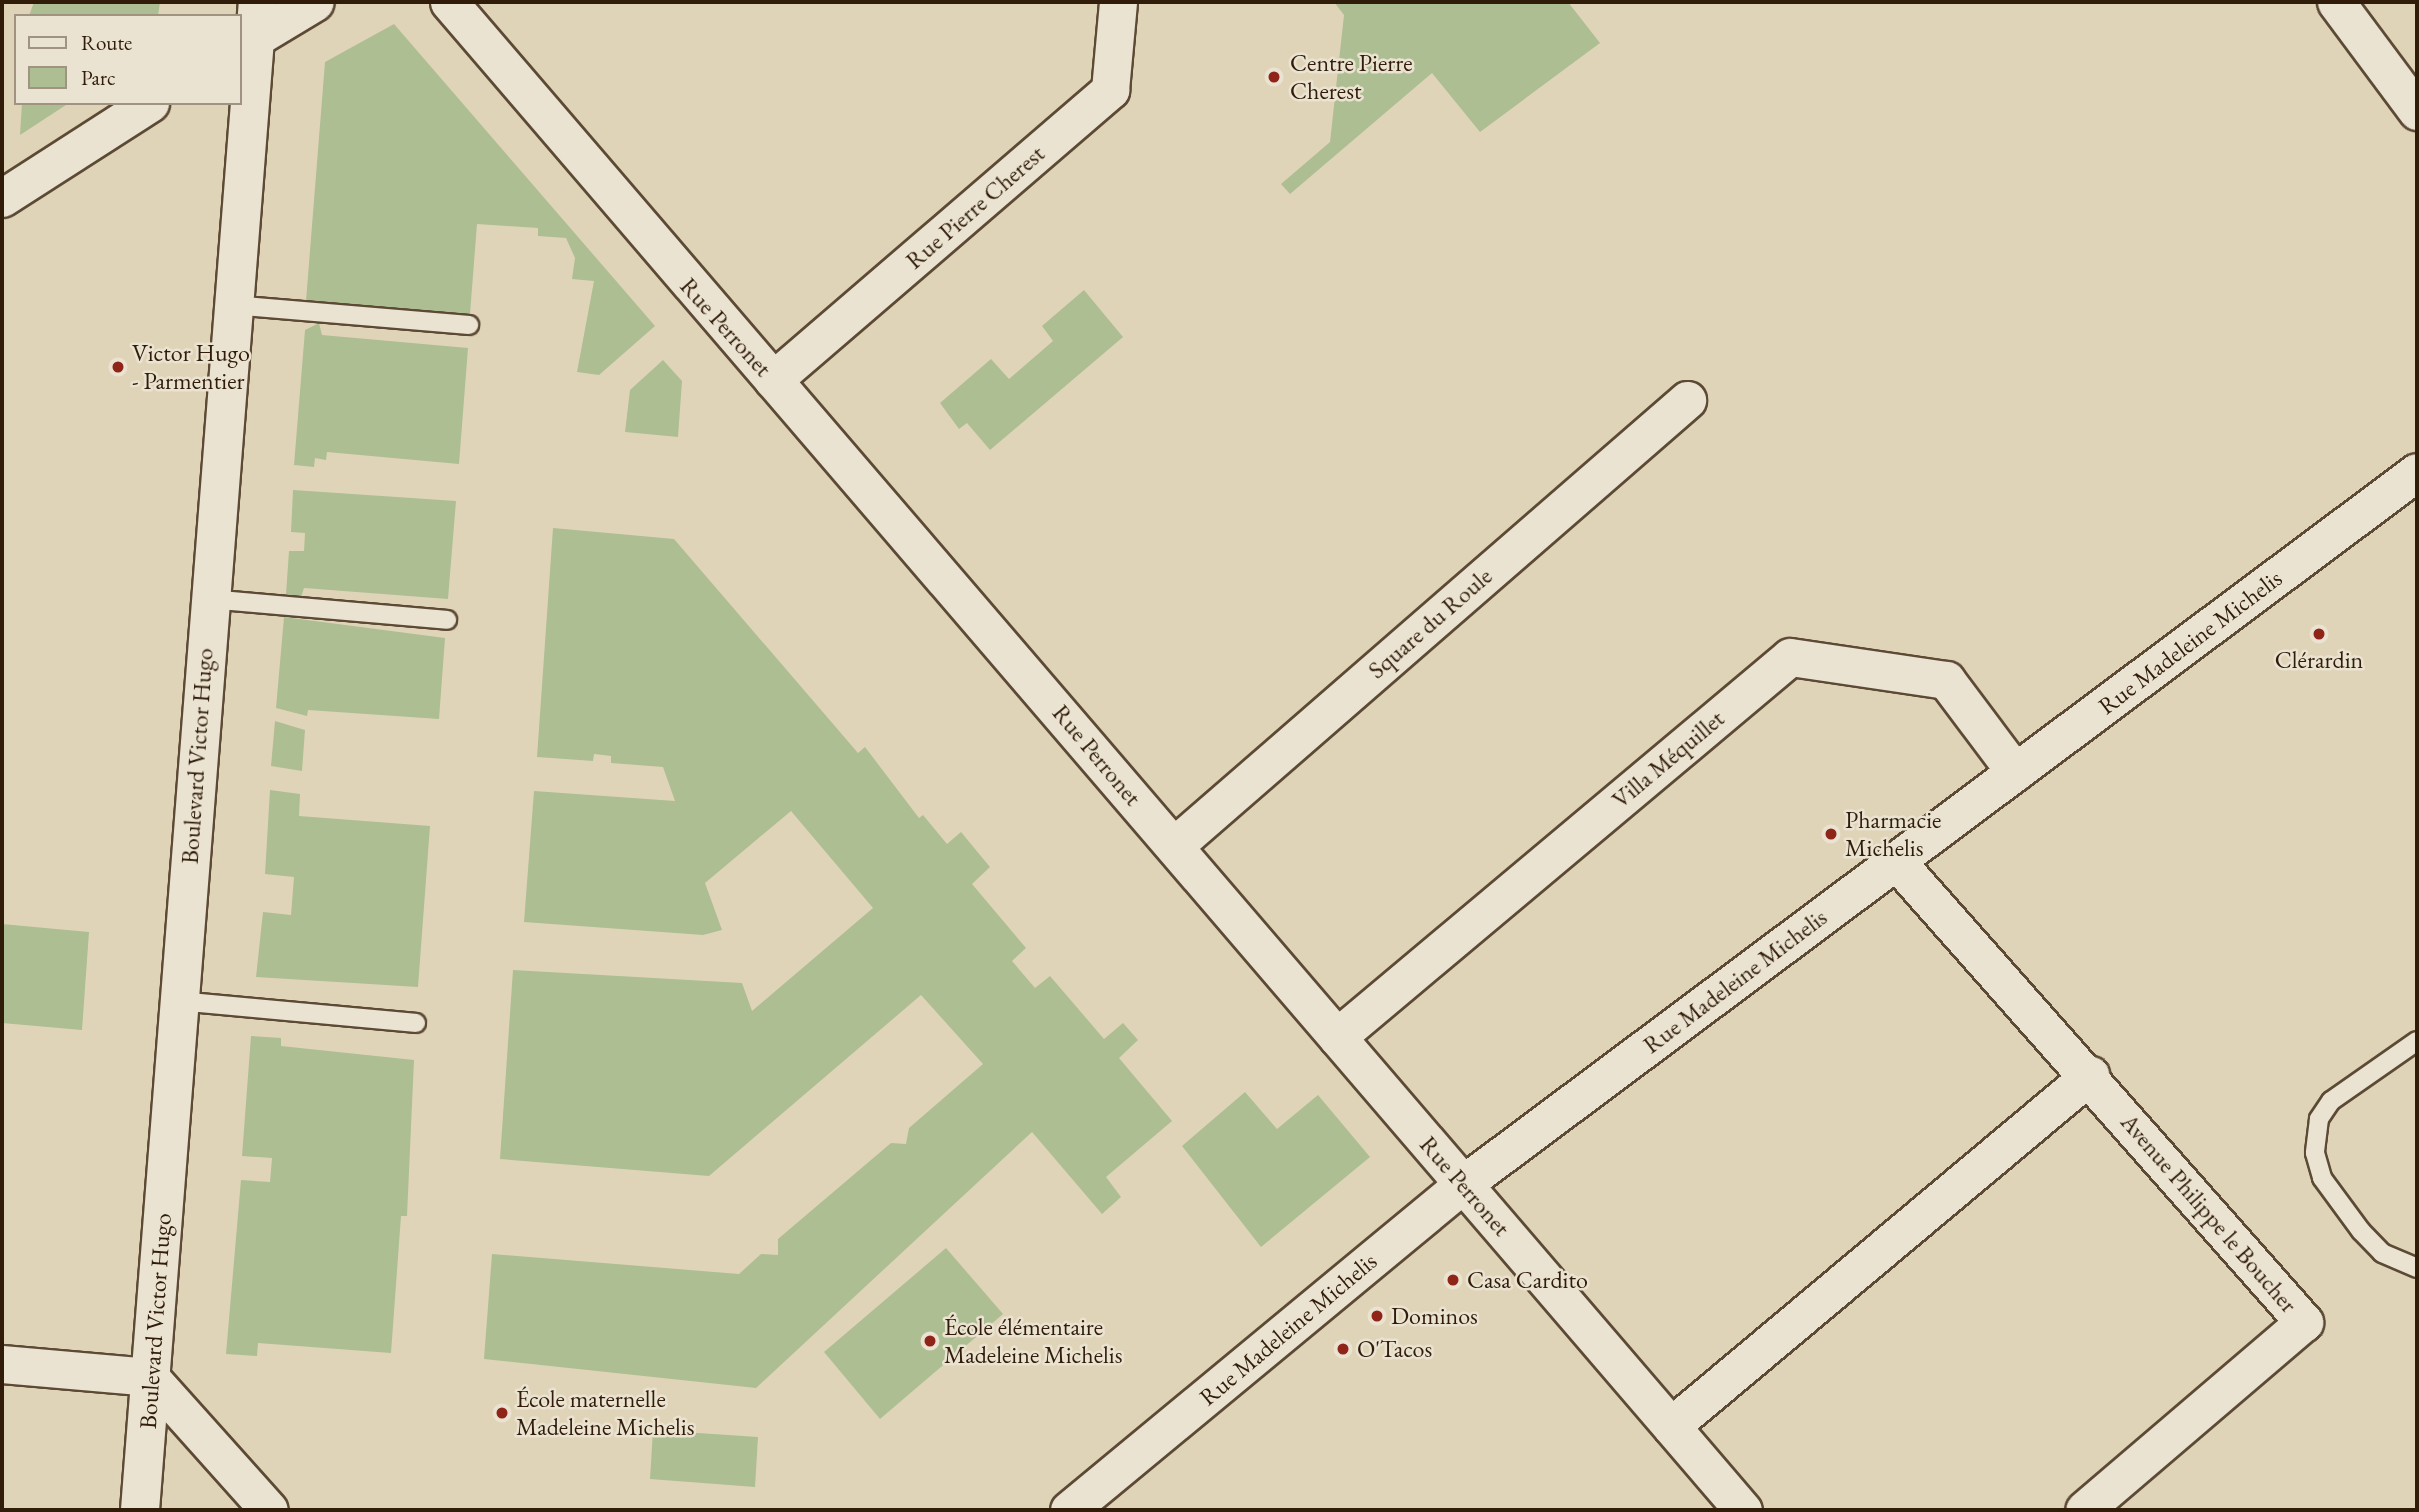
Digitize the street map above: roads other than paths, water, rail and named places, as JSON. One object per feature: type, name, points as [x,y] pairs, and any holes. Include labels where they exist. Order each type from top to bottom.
[{"type":"street","points":[[251,29],[315,2]]},
{"type":"street","name":"Rue Perronet","points":[[449,2],[1743,1510]]},
{"type":"street","name":"Rue Pierre Cherest","points":[[773,380],[1110,90],[1118,2]]},
{"type":"street","points":[[2336,2],[2417,111]]},
{"type":"street","name":"Boulevard Victor Hugo","points":[[140,1510],[251,29]]},
{"type":"street","points":[[2,198],[147,105]]},
{"type":"street","name":"Square du Roule","points":[[1174,846],[1687,400]]},
{"type":"street","name":"Rue Madeleine Michelis","points":[[1069,1510],[1463,1184],[2417,471]]},
{"type":"street","name":"Villa Méquillet","points":[[1337,1037],[1790,657],[1946,680],[2015,772]]},
{"type":"street","name":"Avenue Philippe le Boucher","points":[[1896,860],[2090,1075],[2304,1322],[2084,1510]]},
{"type":"street","points":[[1671,1426],[2090,1075]]},
{"type":"street","points":[[2,1364],[150,1377],[269,1510]]},
{"type":"lane","points":[[232,305],[469,326]]},
{"type":"lane","points":[[209,599],[447,620]]},
{"type":"lane","points":[[179,1001],[416,1023]]},
{"type":"lane","points":[[2417,1041],[2331,1101],[2319,1119],[2315,1153],[2322,1178],[2361,1231],[2382,1252],[2417,1268]]},
{"type":"place","name":"Centre Pierre Cherest","points":[[1274,77]]},
{"type":"place","name":"Victor Hugo - Parmentier","points":[[118,367]]},
{"type":"place","name":"Clérardin","points":[[2319,634]]},
{"type":"place","name":"Pharmacie Michelis","points":[[1831,834]]},
{"type":"place","name":"Casa Cardito","points":[[1453,1280]]},
{"type":"place","name":"Dominos","points":[[1377,1316]]},
{"type":"place","name":"École élémentaire Madeleine Michelis","points":[[930,1341]]},
{"type":"place","name":"O'Tacos","points":[[1343,1349]]},
{"type":"place","name":"École maternelle Madeleine Michelis","points":[[502,1413]]}]
